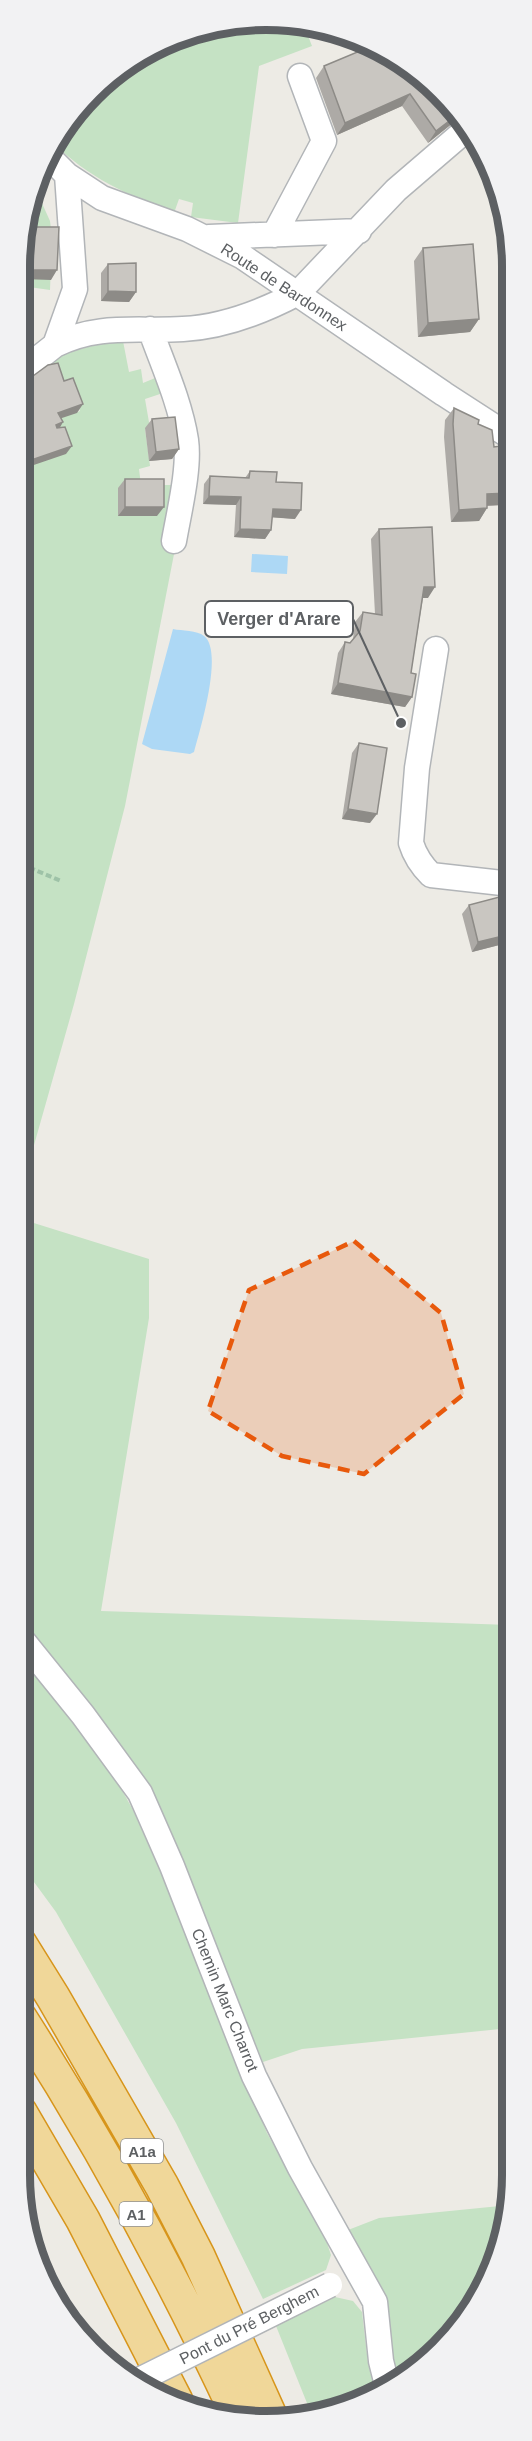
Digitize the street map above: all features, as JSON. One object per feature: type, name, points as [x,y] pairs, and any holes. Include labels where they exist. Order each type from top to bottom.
[{"type":"highway","name":"A1a","points":[[30,1960],[162,2186],[198,2256],[268,2411]]},
{"type":"highway","name":"A1","points":[[30,2034],[154,2247],[234,2409]]},
{"type":"highway","points":[[30,2129],[94,2241],[171,2391]]},
{"type":"street","points":[[274,234],[324,141],[300,76]]},
{"type":"street","points":[[30,365],[56,345],[71,337],[102,329],[184,329],[221,323],[270,308],[298,293],[396,190],[461,134]]},
{"type":"street","name":"Route de Bardonnex","points":[[54,162],[67,175],[102,198],[207,237],[243,256],[502,432]]},
{"type":"street","points":[[56,345],[75,289],[67,175]]},
{"type":"street","points":[[207,237],[359,231]]},
{"type":"street","points":[[150,329],[179,408],[186,442],[183,488],[174,541]]},
{"type":"street","points":[[436,649],[417,768],[411,843],[414,854],[422,867],[431,875],[502,883]]},
{"type":"street","name":"Chemin Marc Charrot","points":[[30,1649],[83,1715],[140,1793],[168,1857],[254,2076],[300,2168],[375,2302],[381,2361],[385,2378]]},
{"type":"street","name":"Pont du Pré Berghem","points":[[144,2377],[358,2271]]},
{"type":"path","points":[[30,868],[61,881]]},
{"type":"highlighted area","points":[[354,1241],[441,1313],[464,1394],[364,1474],[282,1456],[208,1411],[249,1290]]},
{"type":"green space","points":[[266,30],[307,34],[312,46],[259,66],[238,223],[191,217],[193,203],[179,199],[174,213],[141,200],[94,175],[66,154],[62,148],[79,122],[99,99],[122,79],[162,54],[205,38],[235,32]]},
{"type":"green space","points":[[40,199],[50,221],[52,237],[50,290],[30,287],[32,235]]},
{"type":"green space","points":[[123,341],[129,372],[141,369],[143,383],[160,376],[166,392],[145,399],[150,428],[145,429],[150,466],[139,469],[141,485],[177,485],[175,549],[125,806],[74,1004],[30,1159],[30,461],[53,421],[80,411],[76,399],[39,374],[64,354],[105,342]]},
{"type":"green space","points":[[30,1222],[149,1259],[149,1318],[101,1611],[502,1625],[502,2029],[302,2049],[263,2062],[127,1756],[30,1635]]},
{"type":"green space","points":[[30,1666],[114,1776],[133,1810],[164,1880],[267,2133],[326,2240],[331,2255],[326,2270],[263,2299],[176,2123],[56,1912],[30,1877]]},
{"type":"green space","points":[[500,2206],[494,2236],[484,2265],[462,2306],[433,2342],[396,2372],[390,2344],[387,2302],[348,2230],[379,2218]]},
{"type":"green space","points":[[335,2297],[353,2301],[362,2312],[368,2363],[373,2385],[327,2403],[308,2407],[276,2326]]},
{"type":"water","points":[[252,554],[288,556],[287,574],[251,572]]},
{"type":"water","points":[[173,629],[204,636],[210,644],[212,657],[205,710],[194,752],[190,754],[152,749],[142,744]]},
{"type":"building","points":[[361,50],[410,79],[433,99],[451,120],[436,131],[410,94],[345,123],[324,66]]},
{"type":"building","points":[[34,227],[59,227],[57,270],[30,270]]},
{"type":"building","points":[[473,244],[479,319],[428,323],[423,248]]},
{"type":"building","points":[[136,263],[136,292],[108,291],[108,264]]},
{"type":"building","points":[[58,363],[64,381],[73,378],[83,404],[58,413],[63,422],[56,425],[57,428],[65,427],[72,446],[30,462],[30,378],[48,365]]},
{"type":"building","points":[[454,408],[479,420],[478,424],[492,430],[494,447],[502,446],[502,493],[487,494],[487,508],[459,510]]},
{"type":"building","points":[[175,417],[179,449],[156,452],[152,419]]},
{"type":"building","points":[[250,471],[277,472],[276,482],[302,483],[301,510],[273,509],[271,530],[240,529],[241,497],[209,496],[210,476],[249,478]]},
{"type":"building","points":[[125,479],[164,479],[164,507],[125,507]]},
{"type":"building","points":[[432,527],[435,587],[424,587],[411,673],[416,674],[412,697],[338,683],[345,642],[350,643],[360,631],[363,612],[382,615],[379,529]]},
{"type":"building","points":[[359,743],[387,748],[377,814],[348,809]]},
{"type":"building","points":[[502,896],[502,936],[478,942],[469,905]]},
{"type":"place","name":"Verger d'Arare","points":[[401,723]]}]
